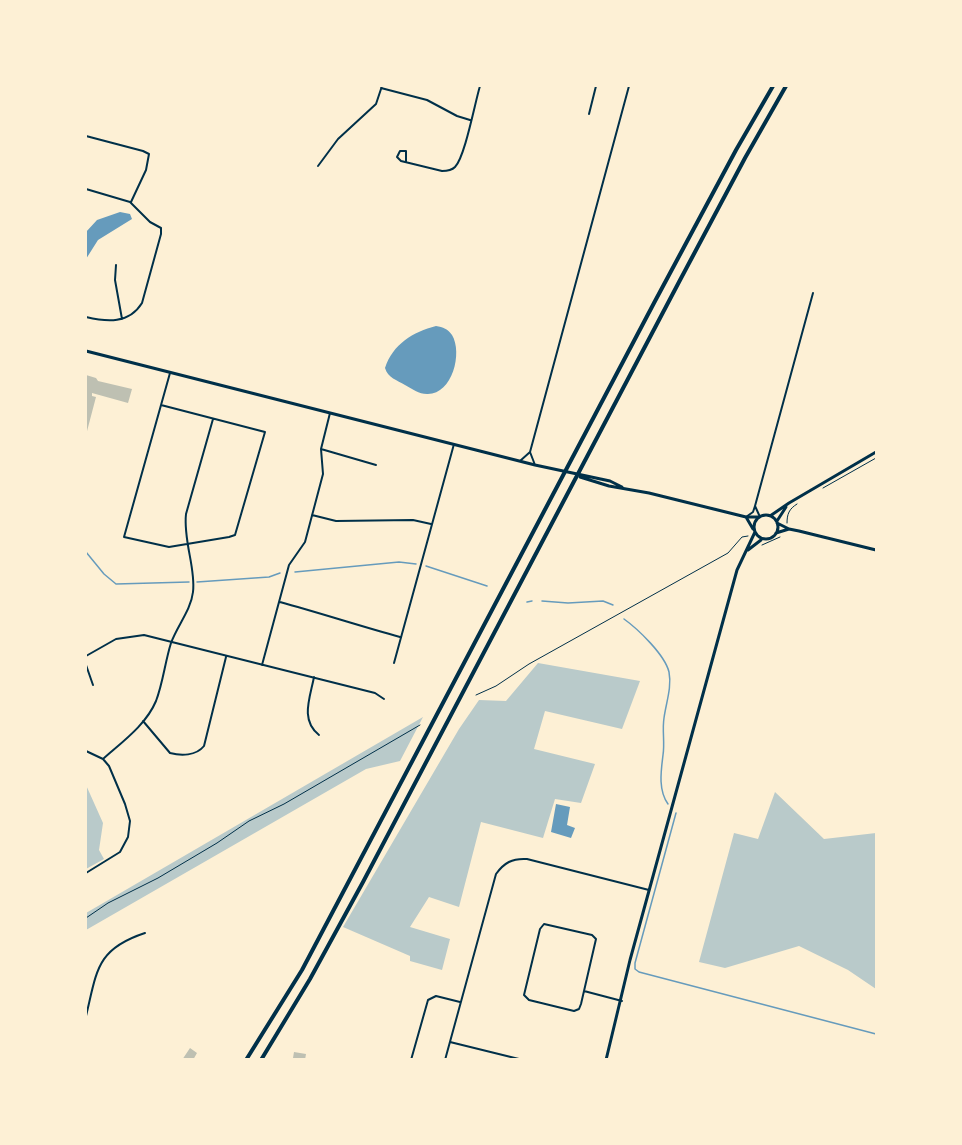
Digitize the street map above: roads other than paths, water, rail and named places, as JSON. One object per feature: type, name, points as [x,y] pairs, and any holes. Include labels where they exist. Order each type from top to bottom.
[{"type":"main road","points":[[246,1059],[303,970],[730,160],[773,86]]},
{"type":"main road","points":[[261,1059],[284,1025],[316,968],[739,168],[786,86]]},
{"type":"street","points":[[406,162],[442,171],[448,171],[456,166],[480,86]]},
{"type":"street","points":[[589,114],[596,86]]},
{"type":"street","points":[[520,461],[530,452],[629,86]]},
{"type":"street","points":[[318,166],[338,140],[376,104],[381,87],[427,100],[457,116],[471,120]]},
{"type":"street","points":[[86,136],[149,154],[146,170],[130,202]]},
{"type":"street","points":[[86,189],[130,202],[150,222],[161,228],[142,303],[131,316],[122,320],[100,321],[86,317]]},
{"type":"street","points":[[116,266],[122,320]]},
{"type":"street","points":[[746,518],[753,512],[755,506],[813,293]]},
{"type":"street","points":[[86,351],[566,472],[609,486],[622,487],[746,518],[770,516],[789,502],[876,452]]},
{"type":"street","points":[[161,405],[265,432],[235,535],[169,547],[124,537],[170,372]]},
{"type":"street","points":[[262,664],[289,564],[305,542],[323,474],[321,449],[330,413]]},
{"type":"street","points":[[103,759],[143,721],[156,701],[172,642],[190,605],[193,592],[185,526],[186,514],[213,419]]},
{"type":"street","points":[[393,663],[454,444]]},
{"type":"street","points":[[321,449],[376,465]]},
{"type":"street","points":[[530,452],[535,465]]},
{"type":"street","points":[[776,533],[776,522],[789,502]]},
{"type":"street","points":[[755,506],[760,517]]},
{"type":"street","points":[[312,515],[336,520],[406,520],[432,524]]},
{"type":"street","points":[[770,516],[789,529],[876,550]]},
{"type":"street","points":[[606,1059],[737,570],[752,538],[755,521],[760,517]]},
{"type":"street","points":[[746,518],[762,539]]},
{"type":"street","points":[[746,552],[762,539],[770,538],[776,533],[789,529]]},
{"type":"street","points":[[279,602],[401,637]]},
{"type":"street","points":[[86,657],[116,639],[144,635],[375,693],[384,699]]},
{"type":"street","points":[[143,721],[170,753],[191,754],[200,751],[204,746],[226,656]]},
{"type":"street","points":[[86,664],[93,684]]},
{"type":"street","points":[[314,677],[307,709],[308,722],[319,735]]},
{"type":"street","points":[[86,751],[103,759],[109,766],[129,814],[129,829],[120,852],[86,873]]},
{"type":"street","points":[[446,1059],[496,874],[506,863],[512,860],[527,859],[650,890]]},
{"type":"street","points":[[544,924],[592,935],[596,939],[585,991],[579,1009],[574,1011],[529,1000],[524,995],[540,929],[544,924]]},
{"type":"street","points":[[86,1016],[98,967],[103,959],[110,950],[145,933]]},
{"type":"street","points":[[585,991],[621,1001]]},
{"type":"street","points":[[411,1059],[428,1000],[436,996],[461,1002]]},
{"type":"street","points":[[450,1042],[523,1059]]},
{"type":"water","points":[[120,212],[130,214],[132,219],[98,240],[86,259],[86,232],[97,220]]},
{"type":"water","points":[[436,326],[449,331],[452,335],[456,362],[449,381],[443,388],[424,394],[393,378],[385,368],[393,352],[405,340]]},
{"type":"water","points":[[556,804],[570,807],[567,825],[575,828],[571,838],[551,832]]},
{"type":"waterway","points":[[86,552],[104,574],[116,584],[189,582]]},
{"type":"waterway","points":[[295,572],[399,562],[416,564]]},
{"type":"waterway","points":[[426,566],[487,586]]},
{"type":"waterway","points":[[197,582],[269,577],[280,573]]},
{"type":"waterway","points":[[527,602],[532,601]]},
{"type":"waterway","points":[[542,601],[568,603],[603,601],[613,605]]},
{"type":"waterway","points":[[624,619],[657,650],[669,672],[669,689],[663,723],[664,750],[661,780],[668,804]]},
{"type":"waterway","points":[[676,813],[635,969],[639,972],[876,1034]]}]
